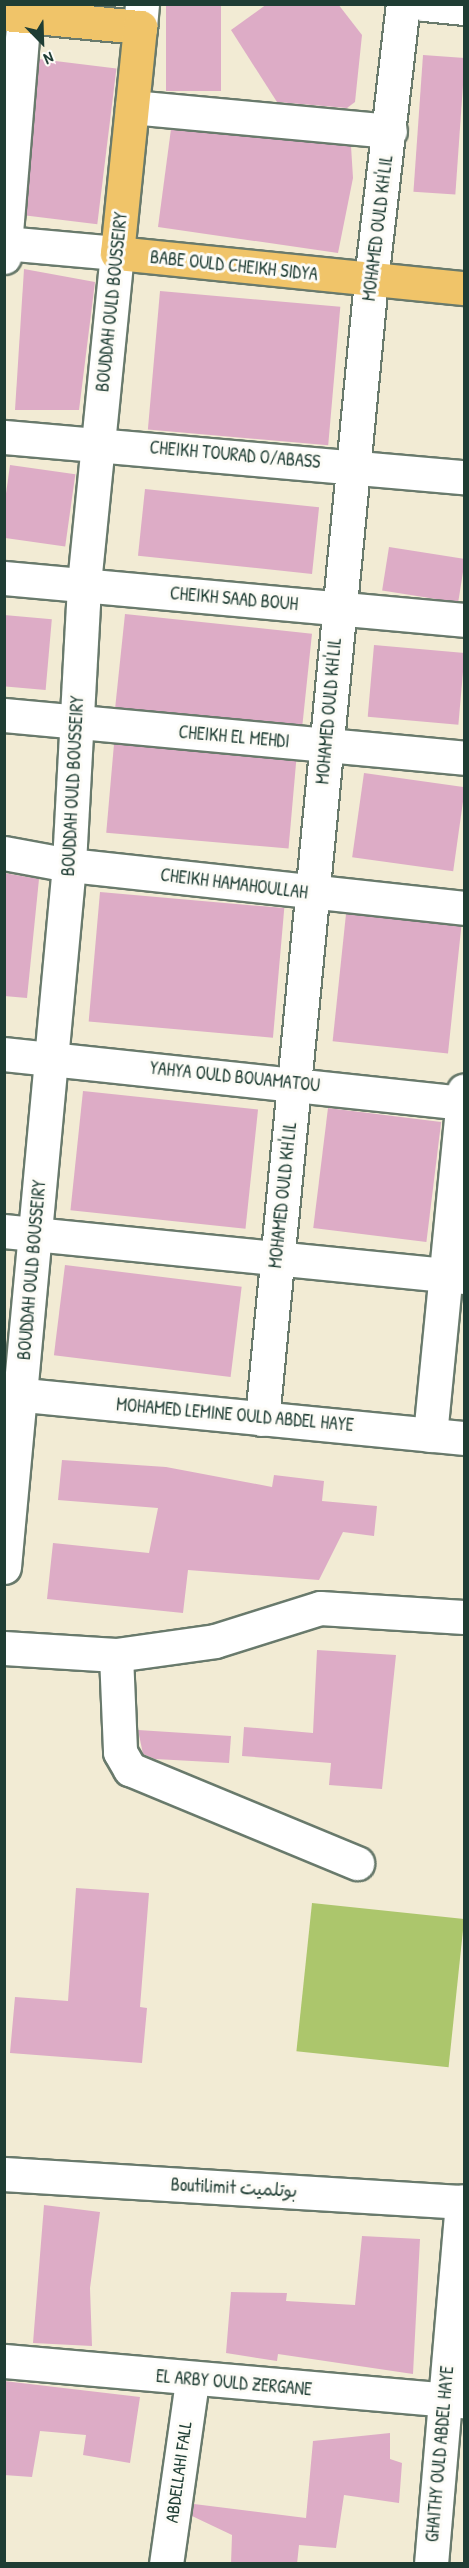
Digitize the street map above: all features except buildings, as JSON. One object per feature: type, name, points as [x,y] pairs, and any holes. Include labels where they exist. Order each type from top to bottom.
[{"type":"main road","points":[[18,11],[141,16]]},
{"type":"main road","name":"BOUDDAH OULD BOUSSEIRY","points":[[117,253],[141,16]]},
{"type":"main road","name":"BABE OULD CHEIKH SIDYA","points":[[117,253],[465,288]]},
{"type":"street","name":"MOHAMED OULD KH'LIL","points":[[262,1419],[352,466],[403,4]]},
{"type":"street","points":[[424,4],[465,8]]},
{"type":"street","points":[[5,248],[18,11]]},
{"type":"street","points":[[132,107],[390,131]]},
{"type":"street","name":"BABE OULD CHEIKH SIDYA","points":[[5,248],[117,253]]},
{"type":"street","name":"BOUDDAH OULD BOUSSEIRY","points":[[4,1567],[20,1232],[52,1059],[69,865],[84,586],[117,253]]},
{"type":"street","name":"CHEIKH TOURAD O/ABASS","points":[[4,437],[98,442],[465,477]]},
{"type":"street","name":"CHEIKH SAAD BOUH","points":[[4,578],[465,620]]},
{"type":"street","name":"CHEIKH EL MEHDI","points":[[4,715],[465,758]]},
{"type":"street","name":"CHEIKH HAMAHOULLAH","points":[[4,853],[69,865],[465,908]]},
{"type":"street","name":"YAHYA OULD BOUAMATOU","points":[[4,1054],[464,1099]]},
{"type":"street","points":[[430,1435],[455,1276],[464,1099]]},
{"type":"street","points":[[20,1232],[276,1256],[455,1276]]},
{"type":"street","name":"MOHAMED LEMINE OULD ABDEL HAYE","points":[[12,1394],[465,1438]]},
{"type":"street","points":[[4,1648],[116,1655],[215,1641],[320,1608],[465,1617]]},
{"type":"street","points":[[116,1655],[120,1752],[130,1769],[357,1863]]},
{"type":"street","name":"Boutilimit بوتلميت","points":[[4,2174],[463,2202]]},
{"type":"street","name":"GHAITHY OULD ABDEL HAYE","points":[[431,2564],[454,2400],[463,2202]]},
{"type":"street","name":"EL ARBY OULD ZERGANE","points":[[4,2361],[192,2381],[454,2400]]},
{"type":"street","name":"ABDELLAHI FALL","points":[[166,2564],[192,2381]]},
{"type":"green space","points":[[312,1903],[464,1919],[449,2067],[296,2051]]}]
